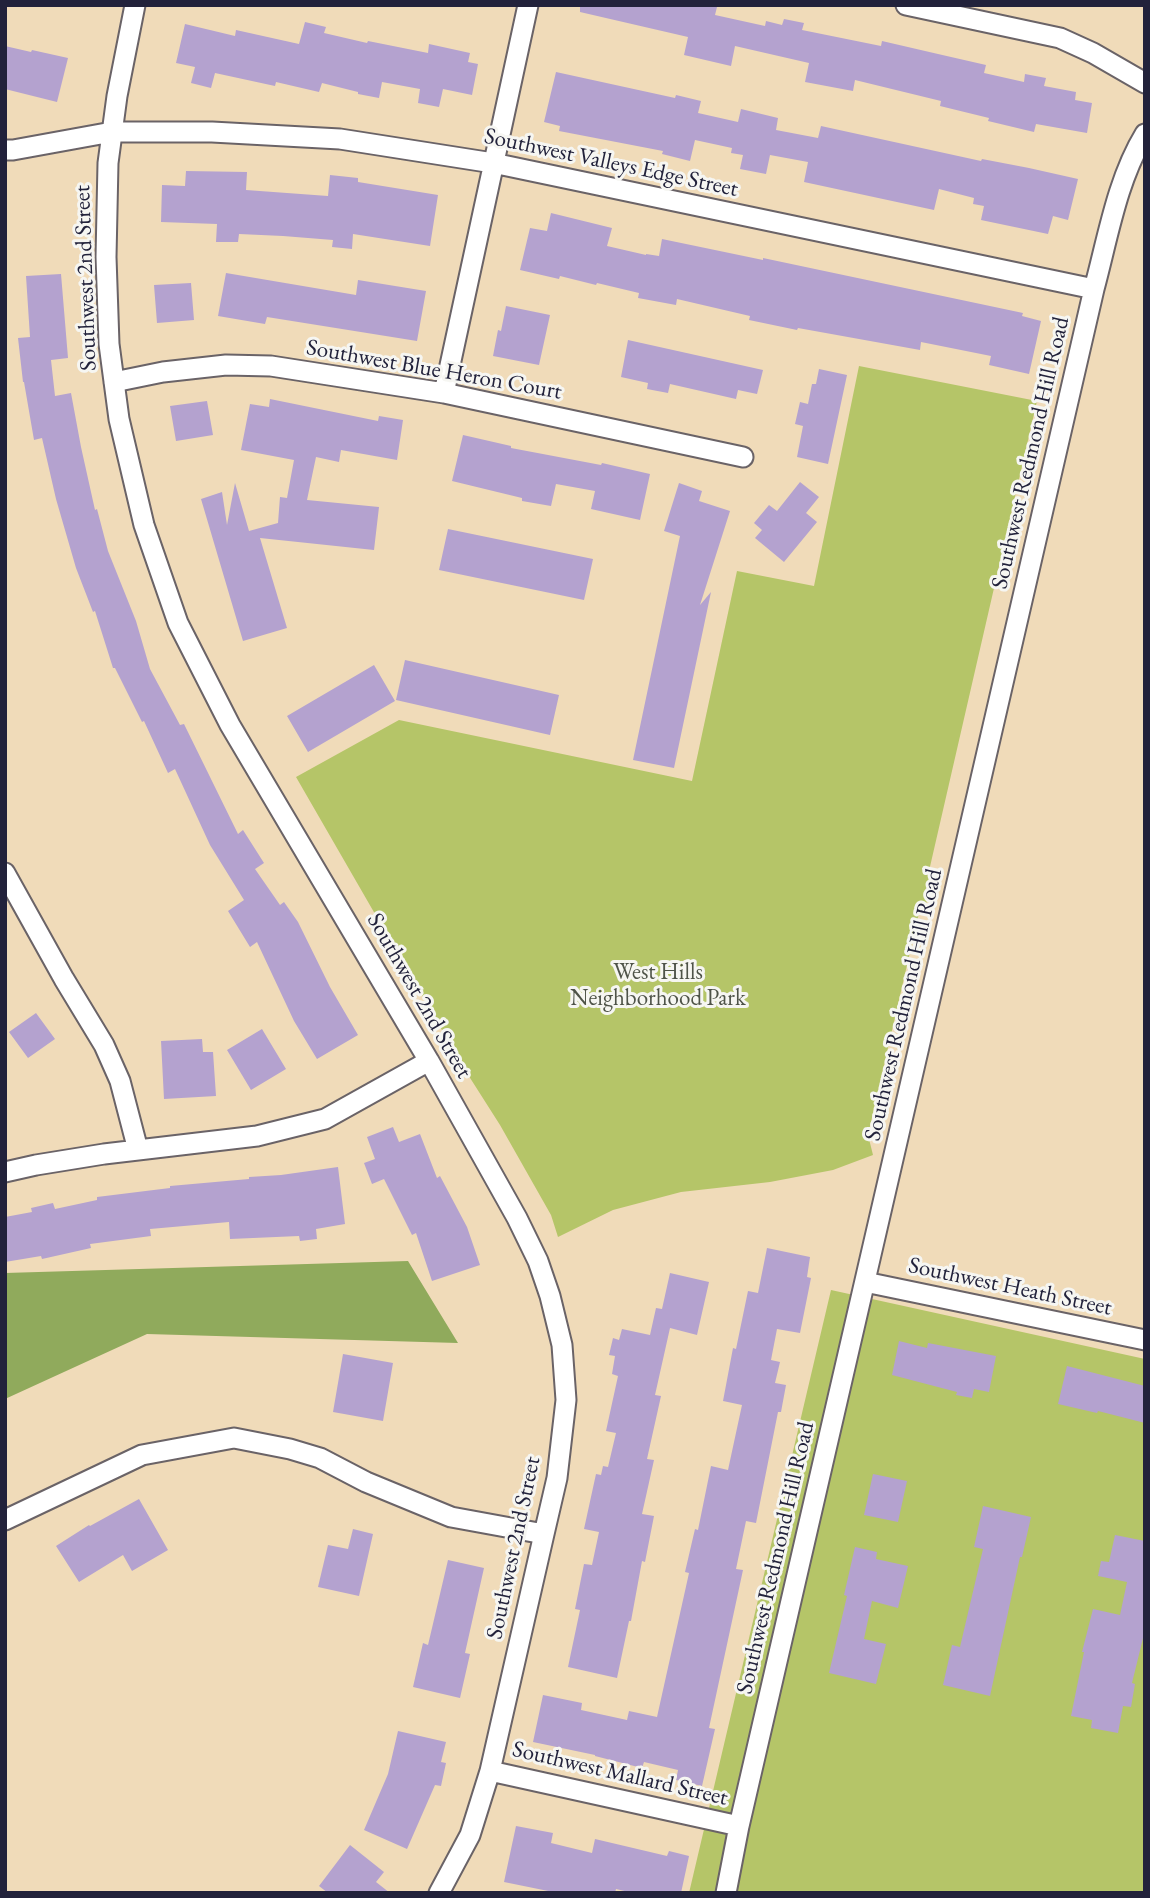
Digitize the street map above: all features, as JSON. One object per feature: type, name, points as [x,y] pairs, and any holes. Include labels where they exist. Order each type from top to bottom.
[{"type":"street","name":"Southwest 2nd Street","points":[[135,5],[124,54],[108,163],[106,257],[108,344],[119,419],[144,525],[178,623],[230,725],[429,1061],[517,1218],[538,1261],[562,1345],[566,1400],[557,1478],[490,1771],[470,1835],[439,1893]]},
{"type":"street","points":[[444,393],[528,5]]},
{"type":"street","points":[[906,5],[1060,38],[1093,53],[1145,83]]},
{"type":"street","name":"Southwest Valleys Edge Street","points":[[5,150],[112,132],[212,132],[340,139],[493,163],[1094,289]]},
{"type":"street","name":"Southwest Redmond Hill Road","points":[[726,1893],[739,1826],[1094,289],[1118,198],[1136,148],[1145,134]]},
{"type":"street","name":"Southwest Blue Heron Court","points":[[114,382],[163,372],[226,365],[271,366],[444,393],[743,457]]},
{"type":"street","points":[[5,873],[104,1045],[120,1081],[138,1150]]},
{"type":"street","points":[[5,1172],[138,1150],[257,1136],[325,1119],[429,1061]]},
{"type":"street","name":"Southwest Heath Street","points":[[864,1282],[1145,1340]]},
{"type":"street","points":[[5,1520],[142,1454],[234,1438],[320,1458],[366,1482],[451,1517],[544,1534]]},
{"type":"street","name":"Southwest Mallard Street","points":[[490,1771],[739,1826]]},
{"type":"green space","name":"West Hills Neighborhood Park","points":[[859,366],[1037,401],[929,871],[928,899],[919,913],[868,1135],[873,1155],[833,1170],[770,1182],[681,1192],[613,1210],[558,1237],[551,1215],[500,1125],[465,1070],[296,777],[399,720],[692,781],[737,571],[814,586]]},
{"type":"green space","points":[[408,1261],[458,1343],[147,1334],[5,1399],[5,1273]]},
{"type":"green space","points":[[831,1290],[1145,1359],[1145,1893],[689,1893]]},
{"type":"building","points":[[580,5],[708,5],[717,7],[715,15],[765,26],[766,21],[782,25],[784,19],[804,23],[802,30],[881,46],[882,41],[986,65],[984,73],[1024,82],[1025,74],[1046,78],[1044,86],[1076,92],[1075,100],[1092,103],[1087,133],[1036,124],[1034,132],[940,106],[941,101],[855,80],[853,91],[805,82],[809,63],[735,46],[731,66],[684,55],[688,37],[580,12]]},
{"type":"building","points":[[305,22],[326,27],[324,33],[367,43],[368,41],[428,53],[429,44],[470,53],[468,62],[478,64],[472,95],[443,89],[439,107],[418,103],[420,89],[382,82],[379,98],[322,83],[319,92],[276,82],[275,86],[215,73],[211,88],[191,83],[195,67],[176,63],[185,24],[235,36],[236,30],[299,44]]},
{"type":"building","points":[[5,46],[68,58],[57,102],[5,89]]},
{"type":"building","points":[[556,72],[675,98],[676,95],[701,101],[698,113],[738,122],[741,109],[778,118],[776,130],[818,138],[821,126],[1078,179],[1068,220],[1053,216],[1048,234],[981,220],[984,206],[973,204],[974,198],[939,189],[934,210],[804,182],[808,162],[770,155],[766,174],[740,169],[743,155],[731,153],[732,148],[695,140],[690,161],[662,154],[663,151],[559,131],[560,126],[544,122]]},
{"type":"building","points":[[186,171],[247,172],[246,190],[328,196],[330,175],[358,178],[358,182],[438,195],[430,246],[353,234],[352,249],[332,247],[333,240],[283,236],[239,234],[238,242],[216,242],[217,224],[161,222],[162,185],[185,186]]},
{"type":"building","points":[[551,213],[612,228],[607,246],[646,255],[659,256],[662,239],[1023,313],[1022,316],[1041,321],[1029,374],[989,365],[991,356],[921,342],[920,350],[798,328],[797,330],[749,320],[750,316],[677,299],[676,305],[638,298],[639,293],[597,283],[596,285],[560,276],[559,279],[520,270],[530,228],[547,231]]},
{"type":"building","points":[[226,273],[356,295],[358,280],[426,291],[417,341],[267,317],[265,324],[218,316]]},
{"type":"building","points":[[61,274],[68,358],[51,360],[55,396],[71,393],[95,510],[97,509],[108,551],[136,621],[150,669],[180,725],[184,724],[238,834],[243,830],[264,863],[255,869],[280,905],[284,902],[298,922],[330,987],[358,1035],[317,1059],[294,1021],[257,942],[250,947],[228,911],[244,900],[210,845],[175,769],[168,773],[144,721],[142,722],[113,668],[95,611],[93,612],[76,568],[42,438],[34,440],[18,338],[30,337],[26,276]]},
{"type":"building","points":[[191,283],[194,320],[157,323],[154,285]]},
{"type":"building","points":[[506,306],[550,315],[539,365],[493,356]]},
{"type":"building","points":[[628,340],[763,370],[757,394],[738,390],[736,399],[670,384],[668,393],[647,389],[648,383],[621,377]]},
{"type":"building","points":[[819,369],[847,375],[828,464],[797,457],[803,426],[795,424],[800,402],[808,404],[812,384],[816,384]]},
{"type":"building","points":[[270,399],[378,421],[379,416],[403,420],[397,460],[341,450],[339,462],[316,457],[307,500],[379,507],[374,550],[260,538],[287,628],[243,641],[201,499],[222,492],[227,525],[235,483],[249,531],[278,523],[280,497],[287,498],[294,460],[241,450],[250,404],[269,407]]},
{"type":"building","points":[[207,401],[213,435],[176,441],[170,406]]},
{"type":"building","points":[[463,435],[511,448],[650,474],[640,520],[591,509],[595,491],[556,484],[551,506],[522,501],[522,498],[452,481]]},
{"type":"building","points":[[800,482],[819,497],[806,513],[817,522],[784,562],[755,538],[762,530],[754,523],[769,505],[777,511]]},
{"type":"building","points":[[679,483],[702,491],[699,501],[730,511],[700,605],[711,592],[674,768],[633,760],[680,536],[664,531]]},
{"type":"building","points":[[448,529],[593,559],[584,600],[439,570]]},
{"type":"building","points":[[405,660],[559,695],[550,735],[396,700]]},
{"type":"building","points":[[374,665],[395,701],[308,752],[287,716]]},
{"type":"building","points":[[36,1013],[55,1039],[28,1058],[9,1032]]},
{"type":"building","points":[[262,1029],[286,1069],[251,1090],[227,1050]]},
{"type":"building","points":[[202,1039],[203,1052],[213,1052],[216,1096],[164,1099],[161,1041]]},
{"type":"building","points":[[393,1127],[399,1142],[420,1134],[437,1178],[440,1176],[467,1227],[480,1265],[432,1281],[416,1233],[412,1235],[384,1179],[372,1184],[364,1163],[375,1159],[367,1137]]},
{"type":"building","points":[[338,1167],[345,1224],[316,1229],[317,1239],[300,1241],[299,1236],[230,1239],[229,1222],[150,1229],[151,1236],[90,1244],[91,1248],[42,1259],[41,1256],[5,1262],[5,1217],[32,1212],[31,1208],[53,1203],[55,1209],[97,1200],[97,1197],[170,1186]]},
{"type":"building","points":[[767,1248],[810,1257],[807,1277],[811,1278],[800,1333],[777,1329],[771,1360],[780,1362],[775,1383],[786,1385],[756,1523],[746,1521],[736,1569],[743,1570],[709,1728],[715,1729],[702,1786],[676,1780],[678,1770],[644,1762],[642,1768],[533,1742],[543,1695],[582,1703],[581,1710],[627,1720],[629,1711],[657,1717],[689,1573],[685,1572],[695,1529],[698,1530],[711,1466],[728,1470],[742,1405],[723,1401],[748,1291],[758,1293]]},
{"type":"building","points":[[670,1273],[709,1282],[697,1335],[670,1328],[655,1395],[661,1396],[647,1459],[654,1460],[642,1514],[654,1516],[617,1678],[568,1667],[580,1610],[575,1609],[584,1564],[592,1565],[599,1532],[584,1529],[596,1474],[601,1475],[603,1466],[608,1467],[616,1433],[606,1431],[618,1376],[612,1374],[615,1356],[609,1355],[613,1338],[619,1340],[622,1329],[650,1335],[656,1308],[662,1309]]},
{"type":"building","points":[[899,1341],[927,1348],[928,1343],[996,1356],[989,1392],[974,1389],[972,1398],[892,1375]]},
{"type":"building","points":[[343,1354],[393,1363],[383,1421],[333,1412]]},
{"type":"building","points":[[1067,1366],[1145,1386],[1145,1423],[1058,1404]]},
{"type":"building","points":[[873,1474],[907,1481],[898,1522],[864,1515]]},
{"type":"building","points":[[139,1499],[168,1550],[132,1571],[123,1555],[79,1582],[56,1546]]},
{"type":"building","points":[[983,1506],[1031,1517],[990,1696],[943,1685],[952,1645],[960,1647],[983,1549],[974,1547]]},
{"type":"building","points":[[353,1529],[373,1534],[359,1596],[318,1587],[328,1545],[348,1549]]},
{"type":"building","points":[[1115,1535],[1145,1541],[1145,1630],[1132,1683],[1135,1684],[1131,1707],[1123,1706],[1118,1733],[1091,1728],[1092,1720],[1071,1716],[1082,1652],[1093,1609],[1120,1615],[1127,1582],[1098,1576],[1101,1561],[1109,1562]]},
{"type":"building","points":[[855,1547],[877,1552],[876,1559],[908,1566],[898,1608],[872,1601],[864,1639],[886,1644],[876,1684],[829,1673]]},
{"type":"building","points":[[448,1560],[484,1568],[465,1653],[470,1654],[460,1698],[413,1687],[423,1643],[428,1645]]},
{"type":"building","points":[[398,1731],[446,1742],[441,1762],[446,1763],[441,1786],[435,1785],[407,1849],[364,1830],[388,1774]]},
{"type":"building","points":[[516,1826],[553,1833],[551,1843],[592,1853],[595,1839],[667,1856],[669,1851],[689,1856],[681,1893],[633,1893],[616,1889],[615,1893],[558,1893],[504,1882]]},
{"type":"building","points":[[350,1845],[384,1872],[376,1882],[390,1893],[328,1893],[319,1886]]}]
